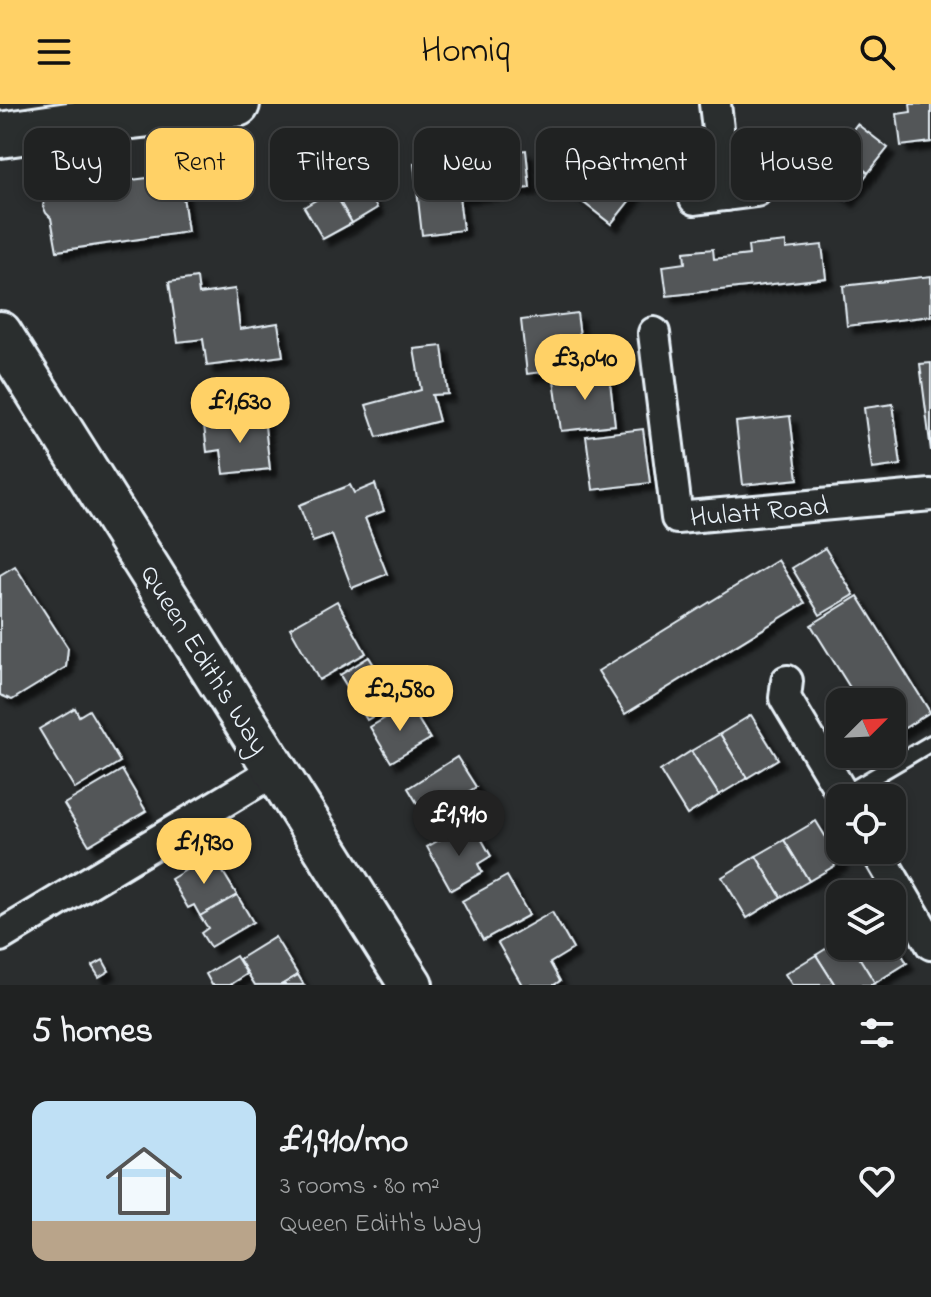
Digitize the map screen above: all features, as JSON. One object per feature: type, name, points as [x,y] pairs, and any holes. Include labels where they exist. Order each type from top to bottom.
[{"type":"main road","points":[[0,135],[237,104]]},
{"type":"street","points":[[715,104],[726,195]]},
{"type":"street","points":[[715,196],[731,194]]},
{"type":"street","name":"Queen Edith's Way","points":[[0,333],[411,985]]},
{"type":"street","name":"Hulatt Road","points":[[654,333],[677,518],[931,495]]},
{"type":"street","points":[[787,681],[785,698],[837,784]]},
{"type":"street","points":[[0,936],[276,770]]},
{"type":"street","points":[[884,864],[931,944]]},
{"type":"lane","points":[[864,784],[931,743]]},
{"type":"building","points":[[910,104],[931,104],[931,142],[901,146],[897,114],[911,112]]},
{"type":"building","points":[[857,124],[888,148],[868,173],[861,167],[861,128],[854,128]]},
{"type":"building","points":[[526,150],[530,188],[520,189],[520,151]]},
{"type":"building","points":[[861,167],[868,173],[861,182]]},
{"type":"building","points":[[146,178],[146,200],[184,200],[188,232],[57,251],[51,218],[43,206],[44,200],[130,200],[130,180]]},
{"type":"building","points":[[316,200],[339,200],[352,223],[323,239],[304,207]]},
{"type":"building","points":[[339,200],[373,200],[377,208],[352,223]]},
{"type":"building","points":[[418,200],[459,200],[463,230],[422,235]]},
{"type":"building","points":[[586,200],[630,200],[611,224],[584,203]]},
{"type":"building","points":[[786,242],[786,249],[822,245],[826,278],[667,296],[663,266],[685,263],[684,252],[713,249],[714,259],[749,255],[748,246]]},
{"type":"building","points":[[931,276],[931,316],[847,326],[843,286]]},
{"type":"building","points":[[197,278],[199,294],[235,289],[240,329],[278,323],[283,356],[207,366],[203,339],[178,342],[169,282]]},
{"type":"building","points":[[577,313],[584,367],[527,374],[521,320]]},
{"type":"building","points":[[442,346],[448,394],[432,395],[439,421],[377,437],[366,405],[421,390],[414,349]]},
{"type":"building","points":[[931,363],[931,451],[920,364]]},
{"type":"building","points":[[609,373],[615,425],[561,431],[554,380]]},
{"type":"building","points":[[893,404],[901,465],[872,469],[864,408]]},
{"type":"building","points":[[790,416],[798,479],[743,485],[736,422]]},
{"type":"building","points":[[264,418],[270,469],[224,474],[221,450],[207,452],[204,425]]},
{"type":"building","points":[[643,429],[650,483],[593,490],[586,436]]},
{"type":"building","points":[[375,484],[384,511],[365,518],[387,574],[352,588],[332,535],[313,542],[299,505],[350,485],[354,493]]},
{"type":"building","points":[[825,548],[854,595],[820,615],[792,568]]},
{"type":"building","points":[[778,560],[805,603],[625,714],[598,671]]},
{"type":"building","points":[[15,566],[68,648],[66,667],[12,700],[0,695],[0,575]]},
{"type":"building","points":[[858,596],[930,712],[906,727],[906,688],[850,688],[811,625]]},
{"type":"building","points":[[337,601],[366,653],[319,680],[290,628]]},
{"type":"building","points":[[369,657],[397,702],[367,720],[340,675]]},
{"type":"building","points":[[409,704],[430,739],[391,762],[370,727]]},
{"type":"building","points":[[75,708],[79,716],[89,710],[120,762],[75,789],[39,729]]},
{"type":"building","points":[[751,715],[778,759],[747,778],[720,734]]},
{"type":"building","points":[[720,734],[747,778],[719,795],[691,751]]},
{"type":"building","points":[[691,751],[719,795],[687,815],[660,771]]},
{"type":"building","points":[[457,757],[476,787],[426,818],[408,788]]},
{"type":"building","points":[[122,770],[146,811],[89,845],[64,804]]},
{"type":"building","points":[[816,821],[826,837],[826,864],[838,864],[809,881],[784,840]]},
{"type":"building","points":[[457,830],[463,842],[478,833],[491,856],[478,864],[482,872],[451,890],[427,847]]},
{"type":"building","points":[[784,840],[809,881],[781,897],[756,856]]},
{"type":"building","points":[[212,854],[237,895],[200,916],[194,905],[188,908],[171,879]]},
{"type":"building","points":[[756,856],[781,897],[747,918],[722,877]]},
{"type":"building","points":[[507,876],[529,915],[483,940],[462,901]]},
{"type":"building","points":[[237,895],[253,922],[210,947],[201,933],[208,928],[200,916]]},
{"type":"building","points":[[552,912],[573,949],[550,963],[560,981],[554,985],[522,985],[498,943]]},
{"type":"building","points":[[275,937],[298,975],[281,985],[255,985],[239,959]]},
{"type":"building","points":[[826,949],[826,960],[861,960],[875,983],[835,985],[816,955]]},
{"type":"building","points":[[816,955],[835,985],[792,985],[785,974]]},
{"type":"building","points":[[236,956],[247,974],[230,985],[212,985],[206,974]]},
{"type":"building","points":[[103,960],[109,971],[99,977],[92,966]]},
{"type":"building","points":[[861,960],[905,960],[907,963],[875,983]]},
{"type":"building","points":[[298,975],[304,985],[281,985]]}]
